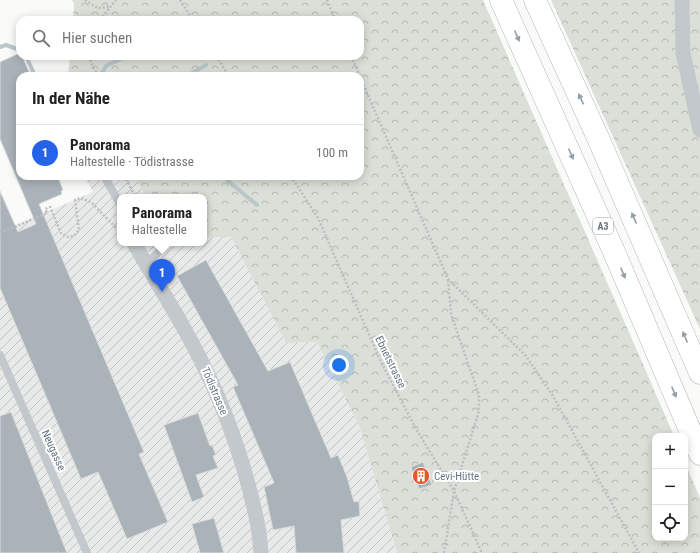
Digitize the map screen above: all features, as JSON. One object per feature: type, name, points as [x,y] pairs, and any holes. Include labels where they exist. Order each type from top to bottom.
[{"type":"highway","name":"A3","points":[[501,0],[615,254],[700,454]]},
{"type":"highway","points":[[535,0],[625,198],[700,373]]},
{"type":"street","points":[[682,0],[683,53],[700,130]]},
{"type":"street","name":"Tödistrasse","points":[[136,246],[192,342],[222,406],[235,439],[257,518],[261,553]]},
{"type":"lane","points":[[106,180],[117,199]]},
{"type":"lane","points":[[145,263],[159,253],[161,246]]},
{"type":"lane","name":"Neugasse","points":[[0,355],[87,553]]},
{"type":"path","points":[[85,0],[98,8],[110,7]]},
{"type":"path","points":[[103,16],[116,0]]},
{"type":"path","points":[[180,0],[190,16]]},
{"type":"path","points":[[326,0],[333,16]]},
{"type":"path","points":[[91,60],[96,72]]},
{"type":"path","points":[[218,60],[226,72]]},
{"type":"path","points":[[353,60],[358,72]]},
{"type":"path","points":[[364,85],[448,278],[451,314],[479,395],[478,411],[454,491],[444,553]]},
{"type":"path","points":[[126,180],[134,194]]},
{"type":"path","name":"Ebnetstrasse","points":[[294,180],[318,218],[381,362],[416,429],[454,491],[482,553]]},
{"type":"path","points":[[0,233],[47,213],[45,209],[50,207],[61,233],[68,237],[74,236],[79,230],[75,200],[81,198],[91,202],[117,229]]},
{"type":"path","points":[[448,278],[526,356],[534,367],[553,396],[639,553]]},
{"type":"shaded area","points":[[86,180],[136,180],[145,194],[117,194],[117,246],[207,246],[207,237],[231,237],[286,343],[317,342],[360,428],[397,553],[0,553],[0,232],[93,192]]},
{"type":"green space","points":[[72,0],[483,0],[673,433],[652,433],[652,541],[688,541],[688,470],[700,498],[700,553],[397,553],[360,428],[317,342],[286,343],[231,237],[207,237],[207,194],[145,194],[136,180],[364,180],[364,72],[68,72],[70,60],[364,60],[364,16],[73,16],[74,3]]},
{"type":"green space","points":[[551,0],[700,0],[700,329]]},
{"type":"building","points":[[16,55],[16,60],[24,60],[29,72],[16,72],[16,177],[0,139],[0,62]]},
{"type":"building","points":[[17,180],[59,180],[63,190],[61,191],[62,194],[39,204],[144,452],[139,454],[168,522],[127,539],[98,472],[81,479],[0,288],[0,191],[18,232],[36,224]]},
{"type":"building","points":[[206,260],[268,371],[290,362],[331,458],[338,455],[347,477],[354,502],[359,501],[360,516],[341,520],[344,553],[296,553],[294,526],[273,530],[264,487],[274,483],[233,387],[238,385],[177,276]]},
{"type":"building","points":[[11,412],[67,553],[0,553],[0,416]]},
{"type":"building","points":[[198,413],[210,446],[212,445],[216,455],[213,456],[218,468],[196,475],[204,497],[192,502],[164,425]]},
{"type":"building","name":"Cevi-Hütte","points":[[423,462],[432,485],[419,489],[411,467]]},
{"type":"building","points":[[214,518],[224,553],[200,553],[192,524]]},
{"type":"waterway","points":[[0,47],[6,45],[16,49]]},
{"type":"waterway","points":[[28,60],[33,72]]},
{"type":"waterway","points":[[102,72],[106,66],[119,60]]},
{"type":"waterway","points":[[194,72],[206,65]]},
{"type":"waterway","points":[[227,180],[257,205]]},
{"type":"place","name":"Panorama","points":[[162,292]]},
{"type":"place","name":"Cevi-Hütte","points":[[421,476]]}]
